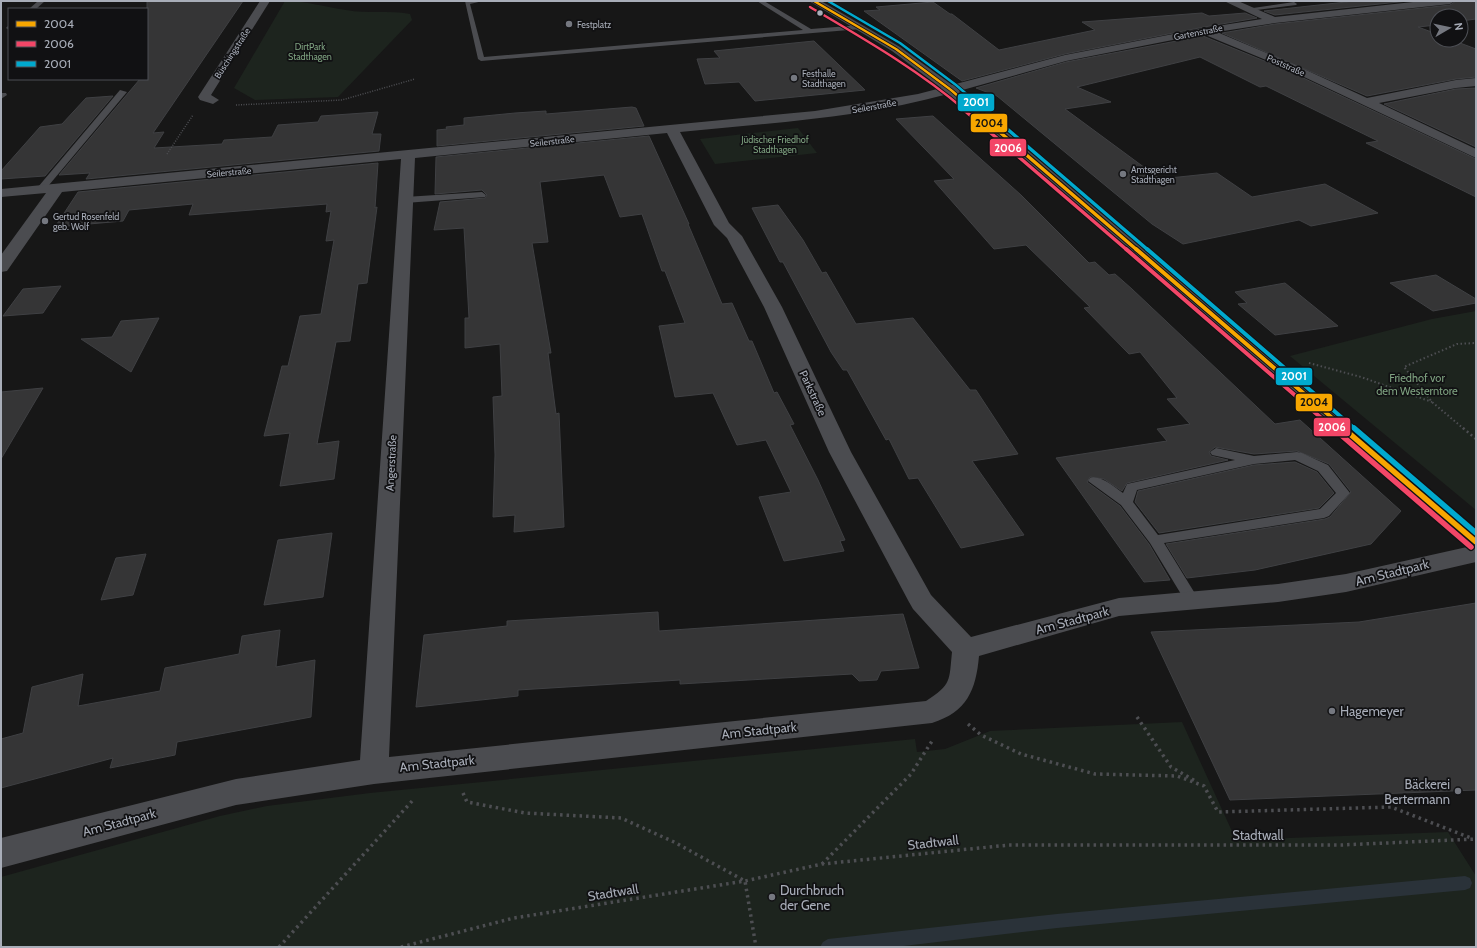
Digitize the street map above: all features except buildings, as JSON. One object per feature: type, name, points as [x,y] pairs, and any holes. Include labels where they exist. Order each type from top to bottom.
[{"type":"street","name":"Büschingstraße","points":[[213,100],[204,96],[265,1]]},
{"type":"street","points":[[815,1],[896,49],[951,90],[1476,542]]},
{"type":"street","points":[[1229,1],[1275,20]]},
{"type":"street","name":"Gartenstraße","points":[[951,90],[1065,58],[1204,31],[1275,20],[1450,1]]},
{"type":"street","name":"Poststraße","points":[[1204,31],[1289,66],[1476,154]]},
{"type":"street","points":[[1367,102],[1456,84],[1476,82]]},
{"type":"street","name":"Seilerstraße","points":[[1,193],[815,115],[873,107],[951,90]]},
{"type":"street","name":"Parkstraße","points":[[672,129],[722,225],[734,236],[773,307],[840,452],[922,602],[966,649]]},
{"type":"street","name":"Angerstraße","points":[[374,770],[408,155]]},
{"type":"street","points":[[1,267],[58,187]]},
{"type":"street","name":"Am Stadtpark","points":[[966,649],[1119,608],[1278,593],[1346,583],[1476,554]]},
{"type":"street","points":[[938,708],[953,698],[963,679],[966,649]]},
{"type":"street","name":"Am Stadtpark","points":[[1,853],[236,792],[374,770],[938,708]]},
{"type":"lane","points":[[33,8],[42,1]]},
{"type":"lane","points":[[480,1],[467,2],[481,59],[808,30],[861,27]]},
{"type":"lane","points":[[760,1],[808,30]]},
{"type":"lane","points":[[1249,9],[1294,4]]},
{"type":"lane","points":[[41,189],[123,92]]},
{"type":"lane","points":[[405,200],[482,194]]},
{"type":"lane","points":[[1216,452],[1254,460]]},
{"type":"lane","points":[[1126,502],[1132,487],[1254,460],[1297,456],[1323,468],[1343,493],[1324,513],[1155,540]]},
{"type":"lane","points":[[1096,481],[1126,502],[1155,540],[1192,600]]},
{"type":"path","points":[[236,105],[342,100],[415,79]]},
{"type":"path","points":[[150,179],[198,107],[213,100]]},
{"type":"path","points":[[1476,343],[1457,344],[1404,367],[1432,402],[1476,438]]},
{"type":"path","points":[[1303,362],[1361,377],[1432,402]]},
{"type":"path","points":[[822,864],[911,774],[933,740],[938,708],[981,735],[1021,754],[1094,774],[1176,776],[1204,786]]},
{"type":"path","points":[[1137,717],[1171,767],[1204,786],[1218,812],[1391,807],[1475,839]]},
{"type":"path","points":[[448,762],[467,802],[525,813],[621,818],[674,842],[746,881],[756,947]]},
{"type":"path","points":[[279,947],[416,796]]},
{"type":"path","name":"Stadtwall","points":[[401,947],[514,918],[746,881],[822,864],[1009,845],[1340,846],[1475,839]]},
{"type":"green space","name":"DirtPark Stadthagen","points":[[285,1],[308,3],[354,11],[410,14],[412,20],[338,97],[255,100],[234,88]]},
{"type":"green space","name":"Jüdischer Friedhof Stadthagen","points":[[798,128],[817,153],[715,164],[700,139]]},
{"type":"green space","name":"Friedhof vor dem Westerntore","points":[[1476,311],[1476,510],[1290,356],[1432,319]]},
{"type":"green space","points":[[1182,722],[1236,840],[1448,832],[1476,876],[1476,947],[1,947],[1,877],[220,816],[267,806],[370,793],[915,739],[917,752],[945,749],[990,731]]},
{"type":"waterway","points":[[828,947],[1057,921],[1465,883]]},
{"type":"transit line","name":"2004","points":[[814,1],[896,49],[951,90],[1476,542]]},
{"type":"transit line","name":"2001","points":[[828,1],[900,43],[956,85],[1476,533]]},
{"type":"transit line","name":"2006","points":[[810,7],[892,55],[947,95],[1471,547]]},
{"type":"place","name":"Festplatz","points":[[569,24]]},
{"type":"place","name":"Festhalle Stadthagen","points":[[794,78]]},
{"type":"place","name":"Amtsgericht Stadthagen","points":[[1123,174]]},
{"type":"place","name":"Gertud Rosenfeld geb. Wolf","points":[[45,221]]},
{"type":"place","name":"Hagemeyer","points":[[1332,711]]},
{"type":"place","name":"Bäckerei Bertermann","points":[[1458,791]]},
{"type":"place","name":"Durchbruch der Gene","points":[[772,897]]}]
